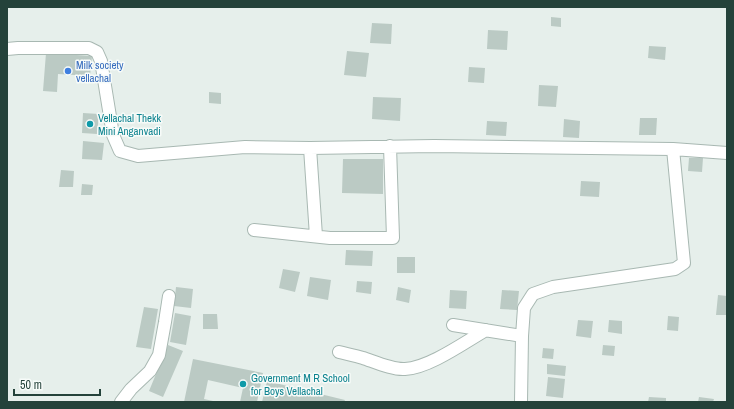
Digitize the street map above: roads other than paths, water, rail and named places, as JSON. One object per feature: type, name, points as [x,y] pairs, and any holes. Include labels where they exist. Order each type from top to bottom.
[{"type":"street","points":[[7,49],[89,48],[97,52],[101,61],[112,135],[120,152],[138,156],[245,147],[310,148],[390,146],[673,149],[727,153]]},
{"type":"street","points":[[254,230],[330,238],[392,238],[390,146]]},
{"type":"street","points":[[310,148],[316,236]]},
{"type":"street","points":[[521,402],[524,308],[533,294],[553,287],[675,269],[684,264],[673,149]]},
{"type":"street","points":[[121,402],[131,389],[150,371],[159,355],[166,322],[169,296]]},
{"type":"street","points":[[453,324],[522,336]]},
{"type":"street","points":[[340,352],[387,367],[405,370],[420,366],[438,358],[486,330]]},
{"type":"place","name":"Milk society vellachal","points":[[68,71]]},
{"type":"place","name":"Vellachal Thekk Mini Anganvadi","points":[[90,124]]},
{"type":"place","name":"Government M R School for Boys Vellachal","points":[[243,384]]}]
